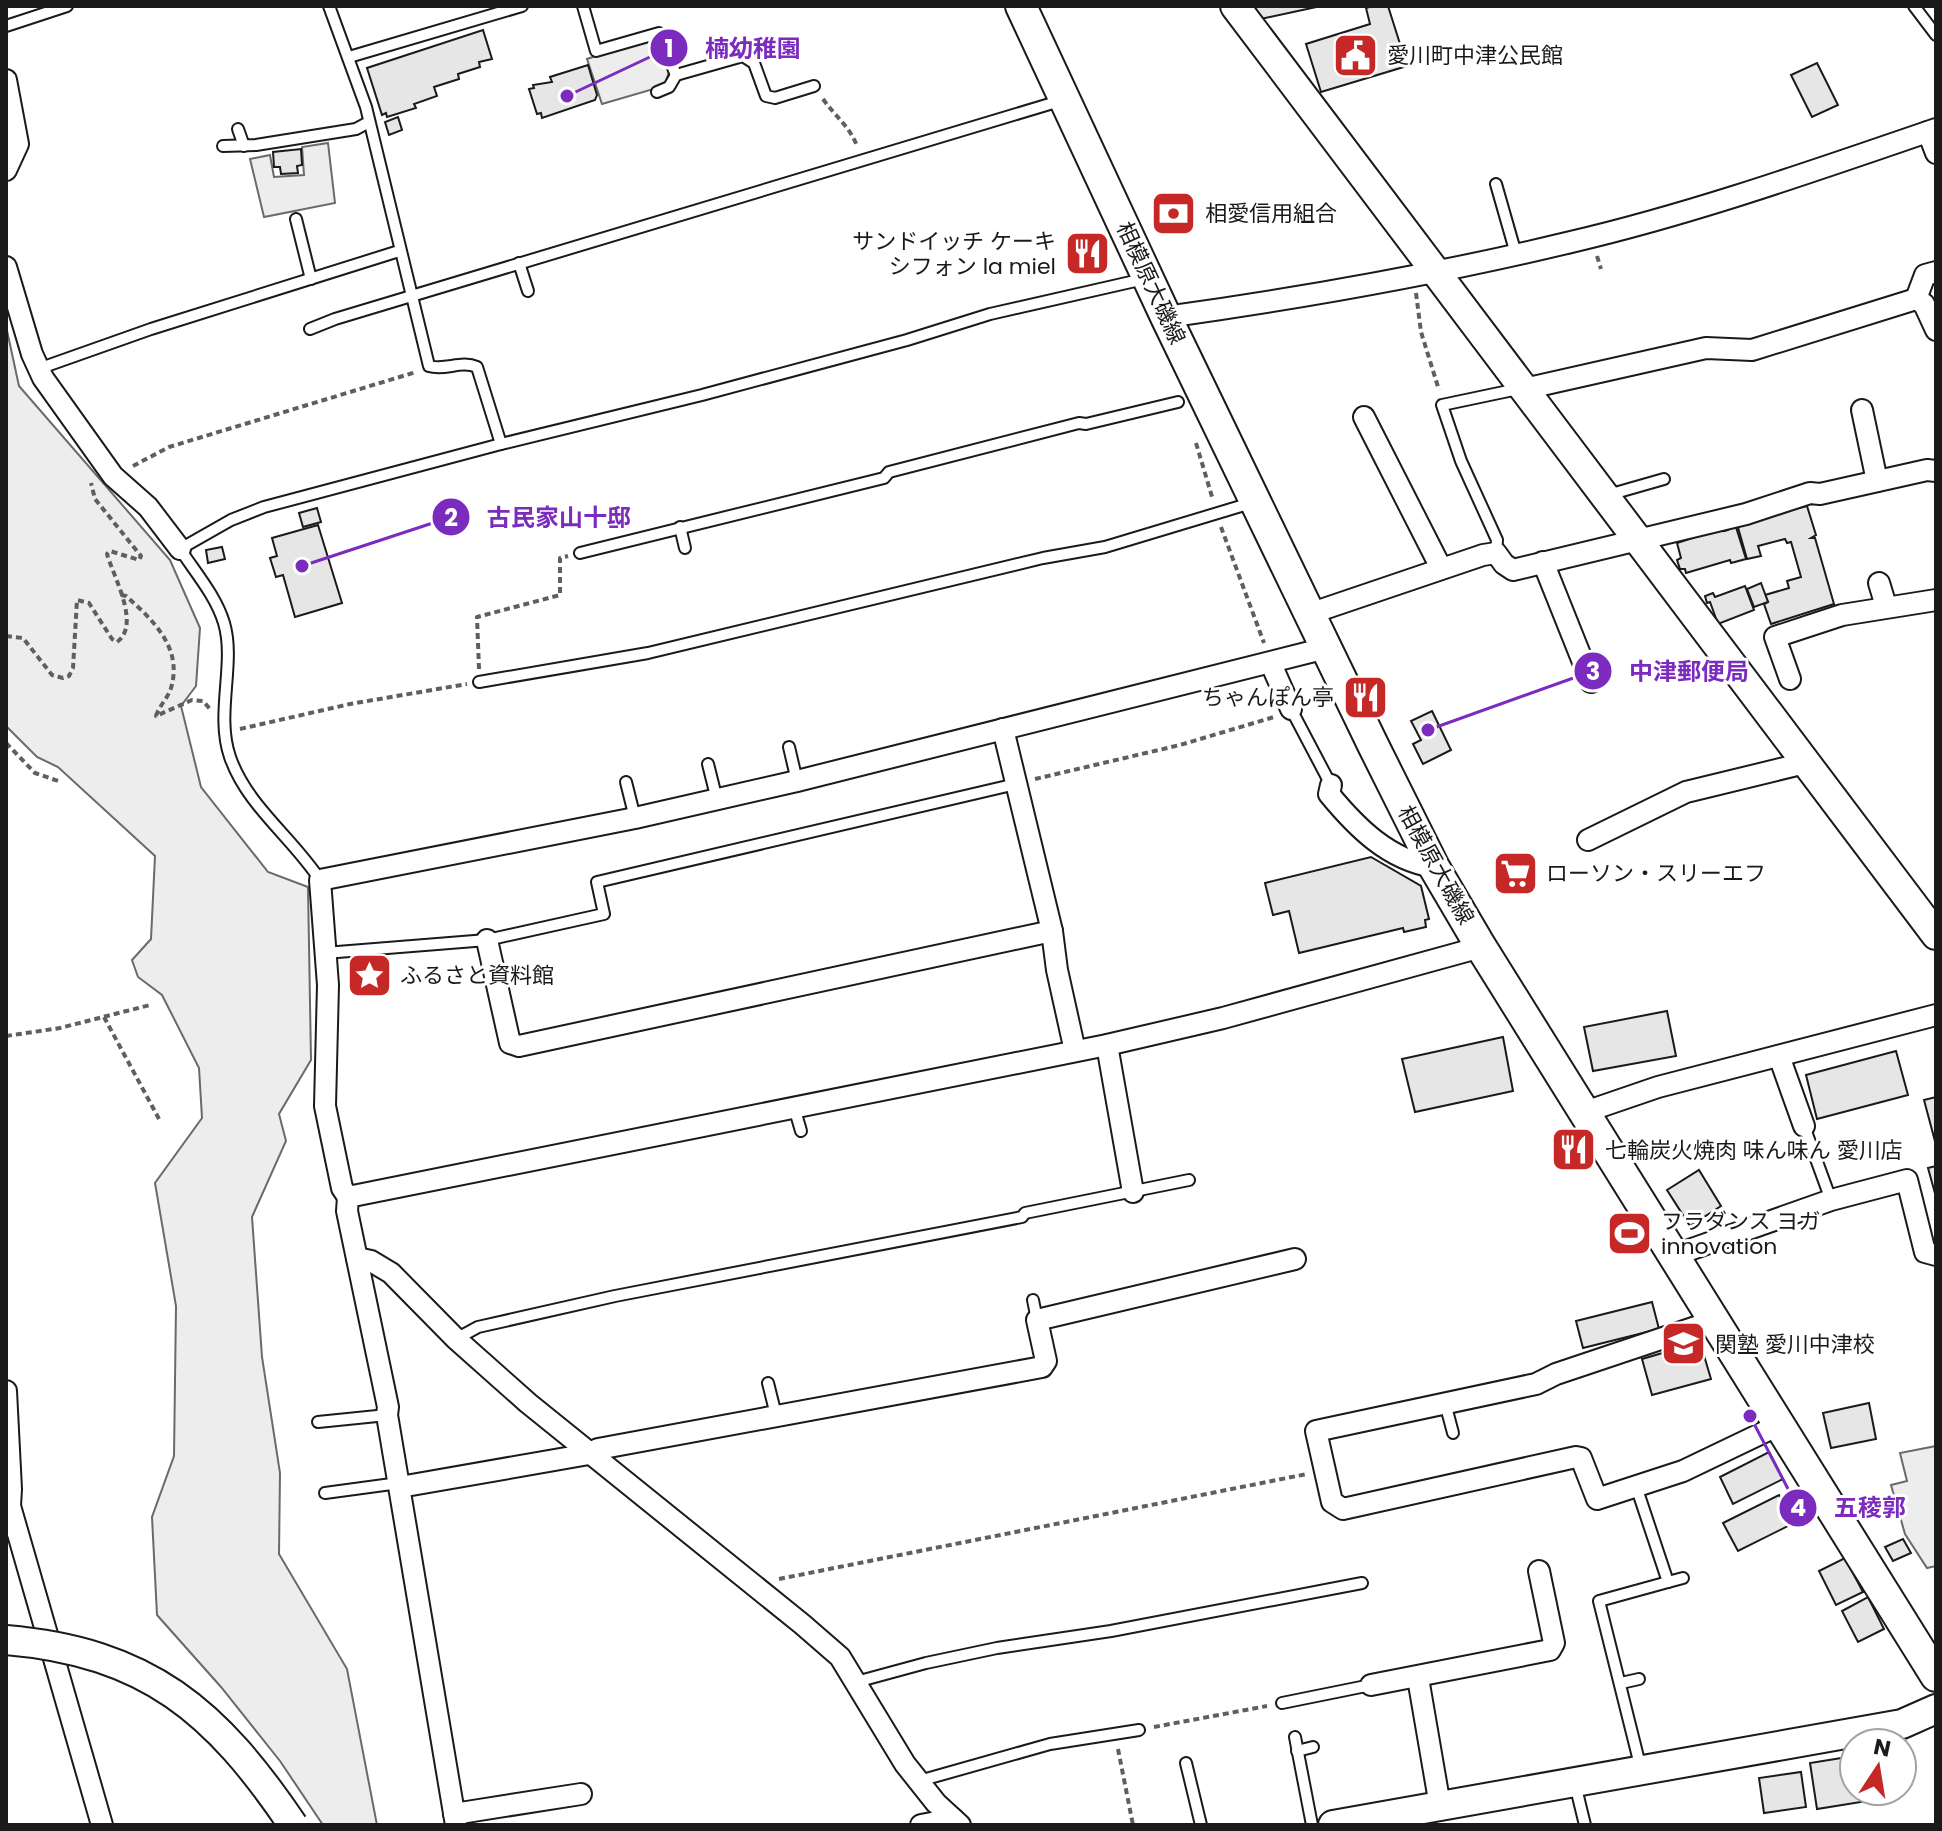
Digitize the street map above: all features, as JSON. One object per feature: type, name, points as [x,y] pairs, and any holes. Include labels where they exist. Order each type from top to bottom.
[{"type":"main road","name":"相模原大磯線","points":[[1021,6],[1166,317],[1434,867],[1936,1676]]},
{"type":"street","points":[[1235,6],[1423,273],[1524,389],[1936,935]]},
{"type":"street","points":[[6,80],[18,144],[6,170]]},
{"type":"street","points":[[1166,317],[1297,299],[1572,242],[1770,186],[1932,131],[1936,153]]},
{"type":"street","points":[[6,267],[38,369],[113,476],[148,507],[180,549]]},
{"type":"street","points":[[1524,389],[1706,348],[1752,350],[1858,325],[1916,299],[1925,275],[1936,272]]},
{"type":"street","points":[[1916,299],[1924,304],[1936,330]]},
{"type":"street","points":[[1862,410],[1877,481]]},
{"type":"street","points":[[1364,417],[1441,568]]},
{"type":"street","points":[[1309,614],[1441,568],[1496,553],[1513,570],[1746,514],[1810,493],[1820,494],[1927,470],[1936,471]]},
{"type":"street","points":[[1543,562],[1592,669]]},
{"type":"street","points":[[1879,583],[1886,606]]},
{"type":"street","points":[[1790,679],[1775,637],[1842,615],[1936,600]]},
{"type":"street","points":[[568,1791],[455,1820],[388,1407],[347,1211],[348,1197],[342,1188],[325,1106],[328,985],[320,880],[717,800],[1326,648]]},
{"type":"street","points":[[1271,664],[1291,709]]},
{"type":"street","points":[[1003,729],[1052,931],[1057,970],[1075,1051]]},
{"type":"street","points":[[1588,840],[1686,792],[1805,763]]},
{"type":"street","points":[[1331,785],[1329,794],[1355,825],[1385,848],[1416,864],[1434,867]]},
{"type":"street","points":[[487,940],[510,1043],[519,1046],[1052,931]]},
{"type":"street","points":[[348,1197],[1107,1045],[1223,1018],[1481,947]]},
{"type":"street","points":[[1585,1112],[1658,1087],[1936,1015]]},
{"type":"street","points":[[1107,1045],[1133,1192]]},
{"type":"street","points":[[1779,1056],[1804,1126]]},
{"type":"street","points":[[1675,1255],[1831,1200],[1907,1180],[1925,1252],[1936,1255]]},
{"type":"street","points":[[357,1258],[371,1261],[391,1273],[456,1339],[589,1454],[840,1657],[905,1764],[956,1822]]},
{"type":"street","points":[[399,1485],[589,1454],[598,1449],[1042,1367],[1046,1361],[1035,1310],[1283,1267]]},
{"type":"street","points":[[1714,1321],[1556,1374],[1536,1384],[1316,1431],[1332,1502],[1343,1509],[1576,1457],[1581,1458],[1597,1499],[1683,1471],[1779,1425]]},
{"type":"street","points":[[6,1391],[11,1489],[8,1506],[102,1825]]},
{"type":"street","points":[[1371,1685],[1550,1650],[1554,1643],[1539,1594],[1539,1571]]},
{"type":"street","points":[[6,1640],[78,1652],[134,1670],[178,1695],[216,1726],[263,1780],[293,1825]]},
{"type":"street","points":[[1418,1678],[1440,1806]]},
{"type":"street","points":[[1333,1825],[1902,1724],[1936,1709]]},
{"type":"street","points":[[921,1825],[956,1822]]},
{"type":"lane","points":[[6,26],[67,6]]},
{"type":"lane","points":[[329,6],[369,122],[429,366],[469,364],[477,367],[501,444]]},
{"type":"lane","points":[[349,57],[522,6]]},
{"type":"lane","points":[[583,6],[596,51],[659,33],[676,75]]},
{"type":"lane","points":[[1914,6],[1936,35]]},
{"type":"lane","points":[[657,92],[669,87],[676,75],[743,56],[754,63],[766,96],[775,98],[814,86]]},
{"type":"lane","points":[[310,329],[413,295],[1065,99]]},
{"type":"lane","points":[[223,146],[244,146],[356,129],[369,122]]},
{"type":"lane","points":[[238,129],[244,146]]},
{"type":"lane","points":[[1496,184],[1516,254]]},
{"type":"lane","points":[[296,219],[311,279]]},
{"type":"lane","points":[[38,369],[151,329],[399,251]]},
{"type":"lane","points":[[519,263],[528,291]]},
{"type":"lane","points":[[320,880],[302,853],[242,786],[229,753],[224,724],[227,646],[224,623],[210,594],[180,549],[231,520],[264,507],[718,391],[990,314],[1150,278]]},
{"type":"lane","points":[[1496,553],[1497,540],[1461,461],[1443,403],[1524,389]]},
{"type":"lane","points":[[580,553],[884,478],[889,472],[1079,423],[1086,424],[1178,402]]},
{"type":"lane","points":[[1604,496],[1664,479]]},
{"type":"lane","points":[[479,682],[648,653],[1072,547],[1105,547],[1256,501]]},
{"type":"lane","points":[[680,527],[685,548]]},
{"type":"lane","points":[[1291,709],[1331,785]]},
{"type":"lane","points":[[789,747],[797,781]]},
{"type":"lane","points":[[708,764],[717,800]]},
{"type":"lane","points":[[626,782],[635,818]]},
{"type":"lane","points":[[325,953],[487,940],[604,914],[597,882],[1016,784]]},
{"type":"lane","points":[[794,1107],[801,1131]]},
{"type":"lane","points":[[1804,1126],[1831,1200]]},
{"type":"lane","points":[[456,1339],[478,1327],[615,1296],[1022,1217],[1025,1213],[1189,1180]]},
{"type":"lane","points":[[768,1383],[776,1415]]},
{"type":"lane","points":[[1445,1403],[1453,1433]]},
{"type":"lane","points":[[318,1422],[387,1415]]},
{"type":"lane","points":[[330,1489],[399,1485]]},
{"type":"lane","points":[[1636,1486],[1668,1582]]},
{"type":"lane","points":[[1641,1769],[1599,1601],[1683,1578]]},
{"type":"lane","points":[[856,1682],[983,1651],[1111,1631],[1362,1583]]},
{"type":"lane","points":[[1621,1683],[1639,1679]]},
{"type":"lane","points":[[1282,1703],[1371,1685]]},
{"type":"lane","points":[[919,1781],[1050,1744],[1139,1730]]},
{"type":"lane","points":[[1295,1737],[1312,1825]]},
{"type":"lane","points":[[1297,1751],[1313,1747]]},
{"type":"lane","points":[[1186,1763],[1201,1825]]},
{"type":"lane","points":[[1574,1781],[1585,1825]]},
{"type":"path","points":[[814,86],[838,119],[851,130],[861,160]]},
{"type":"path","points":[[1423,273],[1421,332],[1443,403]]},
{"type":"path","points":[[113,476],[169,447],[429,366]]},
{"type":"path","points":[[1178,402],[1195,436],[1217,515],[1271,664]]},
{"type":"path","points":[[6,636],[23,638],[52,675],[63,678],[69,676],[73,668],[75,602],[84,600],[89,603],[112,639],[117,642],[122,639],[128,625],[127,614],[107,554],[110,551],[139,560],[141,556],[95,499],[91,482]]},
{"type":"path","points":[[226,732],[350,704],[479,682],[477,617],[560,595],[560,558],[580,553]]},
{"type":"path","points":[[121,595],[154,622],[166,638],[173,659],[170,692],[156,716],[192,700],[203,701],[210,709],[212,720]]},
{"type":"path","points":[[1016,784],[1188,741],[1281,715],[1291,709]]},
{"type":"path","points":[[6,743],[35,773],[58,781]]},
{"type":"path","points":[[6,1036],[60,1028],[150,1005]]},
{"type":"path","points":[[104,1017],[159,1119]]},
{"type":"path","points":[[753,1584],[1324,1470]]},
{"type":"path","points":[[1139,1730],[1282,1703]]},
{"type":"path","points":[[1115,1734],[1133,1825]]},
{"type":"shaded area","points":[[646,39],[657,42],[669,72],[664,86],[602,104],[587,59]]},
{"type":"shaded area","points":[[328,143],[335,203],[264,217],[250,159],[270,155],[274,177],[304,175],[302,147]]},
{"type":"shaded area","points":[[6,326],[19,386],[170,560],[200,628],[196,686],[181,706],[201,787],[268,872],[308,887],[311,1060],[279,1114],[286,1141],[252,1217],[262,1357],[280,1473],[279,1554],[347,1669],[377,1825],[323,1825],[280,1761],[221,1687],[157,1615],[152,1517],[174,1456],[176,1306],[155,1183],[202,1118],[199,1068],[162,995],[138,977],[132,960],[151,939],[155,856],[58,767],[37,757],[6,726]]},
{"type":"shaded area","points":[[1936,1446],[1936,1566],[1927,1568],[1905,1534],[1891,1485],[1907,1481],[1900,1453]]},
{"type":"building","points":[[1253,6],[1321,6],[1256,20]]},
{"type":"building","name":"愛川町中津公民館","points":[[1388,6],[1407,66],[1321,92],[1306,44],[1370,24],[1366,8]]},
{"type":"building","points":[[483,30],[492,59],[479,62],[480,67],[458,74],[459,79],[434,87],[437,96],[414,104],[416,108],[387,117],[386,113],[382,115],[367,68]]},
{"type":"building","points":[[1817,63],[1838,105],[1812,117],[1791,75]]},
{"type":"building","points":[[588,65],[597,95],[595,100],[542,118],[541,113],[537,114],[529,89],[534,88],[533,85],[552,82],[550,77]]},
{"type":"building","points":[[398,117],[402,130],[389,135],[385,122]]},
{"type":"building","points":[[301,149],[302,165],[297,166],[298,173],[281,174],[280,167],[274,167],[273,152]]},
{"type":"building","points":[[1807,506],[1816,535],[1811,538],[1815,538],[1834,604],[1771,624],[1764,604],[1768,602],[1765,595],[1789,588],[1787,581],[1801,577],[1791,542],[1787,543],[1785,539],[1758,546],[1761,556],[1747,559],[1737,524]]},
{"type":"building","points":[[317,508],[321,522],[303,527],[299,513]]},
{"type":"building","points":[[1735,524],[1746,559],[1731,563],[1730,560],[1686,573],[1685,569],[1680,569],[1677,543],[1723,528],[1724,531],[1728,530]]},
{"type":"building","points":[[318,525],[342,603],[295,617],[283,575],[276,577],[270,558],[277,556],[272,538]]},
{"type":"building","points":[[222,547],[225,559],[208,563],[206,550]]},
{"type":"building","points":[[1761,583],[1768,602],[1754,607],[1747,589]]},
{"type":"building","points":[[1745,586],[1754,610],[1718,624],[1705,596],[1713,593],[1715,597]]},
{"type":"building","points":[[1432,711],[1451,750],[1423,764],[1413,744],[1421,740],[1411,721]]},
{"type":"building","points":[[1371,857],[1421,886],[1429,919],[1425,920],[1426,927],[1404,932],[1403,928],[1299,953],[1289,911],[1273,915],[1265,883]]},
{"type":"building","points":[[1667,1011],[1676,1056],[1593,1071],[1584,1027]]},
{"type":"building","points":[[1503,1037],[1513,1091],[1415,1112],[1402,1059]]},
{"type":"building","points":[[1896,1051],[1908,1095],[1817,1119],[1806,1075]]},
{"type":"building","points":[[1936,1097],[1936,1145],[1924,1100]]},
{"type":"building","points":[[1936,1166],[1936,1197],[1928,1168]]},
{"type":"building","points":[[1699,1170],[1721,1206],[1690,1226],[1667,1190]]},
{"type":"building","points":[[1652,1302],[1659,1329],[1583,1348],[1576,1321]]},
{"type":"building","points":[[1700,1342],[1711,1379],[1652,1395],[1642,1359]]},
{"type":"building","points":[[1869,1403],[1876,1439],[1831,1448],[1823,1413]]},
{"type":"building","points":[[1769,1452],[1783,1479],[1733,1504],[1720,1477]]},
{"type":"building","points":[[1779,1495],[1794,1523],[1738,1551],[1723,1523]]},
{"type":"building","points":[[1903,1539],[1911,1553],[1893,1561],[1885,1547]]},
{"type":"building","points":[[1845,1558],[1863,1592],[1836,1605],[1819,1571]]},
{"type":"building","points":[[1868,1597],[1884,1629],[1858,1642],[1842,1611]]},
{"type":"building","points":[[1838,1759],[1838,1806],[1817,1809],[1810,1763]]},
{"type":"building","points":[[1801,1772],[1806,1807],[1764,1813],[1759,1778]]},
{"type":"place","name":"愛川町中津公民館","points":[[1356,55]]},
{"type":"place","name":"楠幼稚園","points":[[567,96]]},
{"type":"place","name":"相愛信用組合","points":[[1174,213]]},
{"type":"place","name":"サンドイッチ ケーキ シフォン la miel","points":[[1087,254]]},
{"type":"place","name":"古民家山十邸","points":[[302,566]]},
{"type":"place","name":"ちゃんぽん亭","points":[[1365,697]]},
{"type":"place","name":"中津郵便局","points":[[1428,730]]},
{"type":"place","name":"ローソン・スリーエフ","points":[[1515,873]]},
{"type":"place","name":"ふるさと資料館","points":[[369,975]]},
{"type":"place","name":"七輪炭火焼肉 味ん味ん 愛川店","points":[[1574,1150]]},
{"type":"place","name":"フラダンス ヨガ innovation","points":[[1630,1234]]},
{"type":"place","name":"関塾 愛川中津校","points":[[1684,1344]]},
{"type":"place","name":"五稜郭","points":[[1750,1416]]}]
